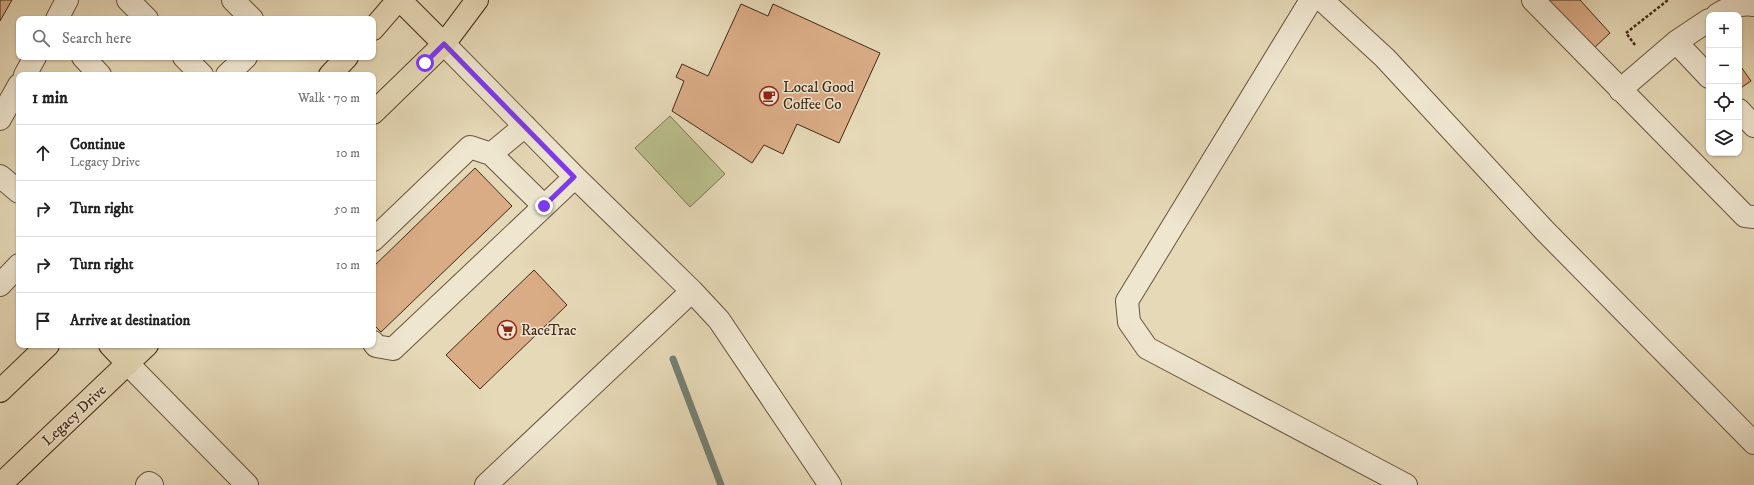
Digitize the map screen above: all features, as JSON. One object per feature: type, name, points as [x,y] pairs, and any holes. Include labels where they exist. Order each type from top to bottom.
[{"type":"main road","points":[[376,26],[399,0],[444,44]]},
{"type":"main road","points":[[376,110],[444,44],[476,0]]},
{"type":"main road","points":[[333,72],[345,60]]},
{"type":"main road","points":[[0,391],[45,348]]},
{"type":"main road","points":[[117,348],[136,356]]},
{"type":"main road","name":"Legacy Drive","points":[[0,484],[136,356]]},
{"type":"lane","points":[[59,16],[67,0]]},
{"type":"lane","points":[[128,0],[144,16]]},
{"type":"lane","points":[[233,0],[249,16]]},
{"type":"lane","points":[[1311,0],[1127,301],[1129,322],[1147,348],[1406,485]]},
{"type":"lane","points":[[1322,0],[1385,58],[1544,230],[1754,443]]},
{"type":"lane","points":[[1532,0],[1745,216],[1754,217]]},
{"type":"lane","points":[[1721,12],[1743,3],[1754,5]]},
{"type":"lane","points":[[1620,90],[1676,42],[1706,22]]},
{"type":"lane","points":[[1676,42],[1706,75]]},
{"type":"lane","points":[[444,44],[574,177],[692,291],[719,320],[830,485]]},
{"type":"lane","points":[[27,72],[33,60]]},
{"type":"lane","points":[[86,60],[97,72]]},
{"type":"lane","points":[[187,60],[199,72]]},
{"type":"lane","points":[[230,72],[243,60]]},
{"type":"lane","points":[[0,118],[16,94]]},
{"type":"lane","points":[[1742,113],[1754,126]]},
{"type":"lane","points":[[491,154],[525,126]]},
{"type":"lane","points":[[376,237],[470,147],[491,154],[544,206]]},
{"type":"lane","points":[[0,176],[16,189]]},
{"type":"lane","points":[[376,346],[394,349],[574,177]]},
{"type":"lane","points":[[0,285],[16,268]]},
{"type":"lane","points":[[486,485],[692,291]]},
{"type":"lane","points":[[136,356],[182,418],[247,485]]},
{"type":"lane","points":[[147,485],[149,483],[152,485]]},
{"type":"path","points":[[1650,65],[1626,33],[1668,0]]},
{"type":"green space","points":[[670,116],[725,174],[690,207],[635,148]]},
{"type":"building","points":[[0,0],[12,0],[0,21]]},
{"type":"building","points":[[1549,0],[1580,0],[1610,33],[1593,49]]},
{"type":"building","name":"Local Good Coffee Co","points":[[741,4],[768,16],[773,4],[880,53],[839,143],[797,124],[783,154],[764,145],[752,163],[672,111],[684,81],[676,77],[682,64],[708,76]]},
{"type":"building","points":[[1742,68],[1751,81],[1742,87]]},
{"type":"building","points":[[475,168],[512,206],[381,332],[376,327],[376,264]]},
{"type":"building","name":"RaceTrac","points":[[534,270],[567,305],[480,389],[446,355]]},
{"type":"waterway","points":[[673,359],[721,485]]},
{"type":"place","name":"Local Good Coffee Co","points":[[769,96]]},
{"type":"place","name":"RaceTrac","points":[[507,330]]},
{"type":"route","points":[[425,63],[444,44],[574,177],[544,206]]}]
